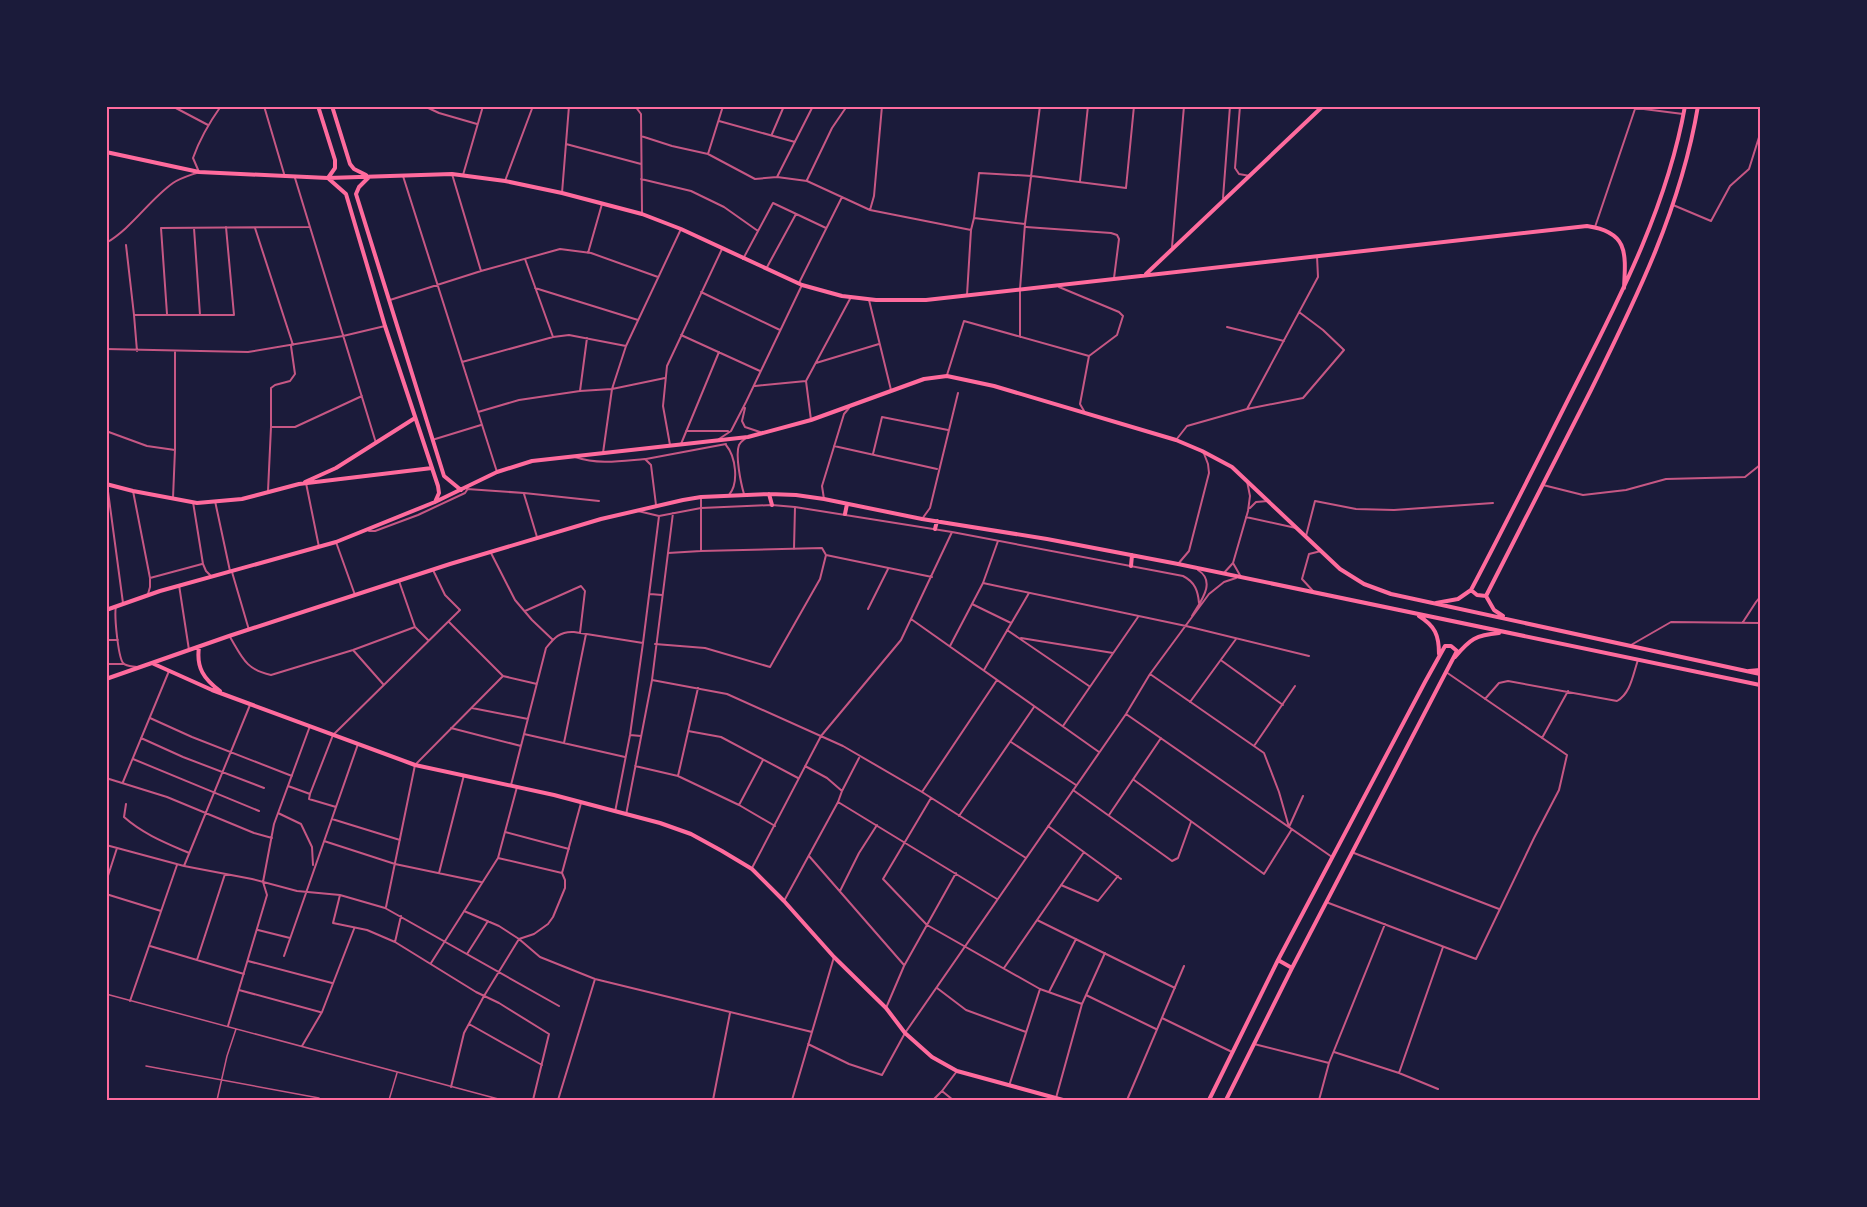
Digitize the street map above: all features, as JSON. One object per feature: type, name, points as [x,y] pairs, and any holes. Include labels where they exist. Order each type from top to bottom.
[{"type":"main road","points":[[318,106],[335,160],[335,168],[328,178]]},
{"type":"main road","points":[[332,106],[350,164],[354,169],[369,176]]},
{"type":"main road","points":[[1146,275],[1323,106]]},
{"type":"main road","points":[[1432,603],[1458,599],[1472,590],[1640,252],[1675,157],[1685,106]]},
{"type":"main road","points":[[1486,596],[1653,261],[1673,205],[1693,134],[1698,106]]},
{"type":"main road","points":[[106,152],[199,172],[295,178],[452,174],[505,181],[642,214],[681,229],[801,285],[868,299],[926,300],[1587,226],[1603,228],[1616,235],[1624,248],[1626,263],[1624,288]]},
{"type":"main road","points":[[369,176],[359,186],[356,194],[444,476],[461,490]]},
{"type":"main road","points":[[328,178],[341,187],[346,194],[438,486],[439,493],[435,502]]},
{"type":"main road","points":[[106,610],[179,585],[336,542],[435,502],[497,472],[532,461],[748,437],[811,420],[924,379],[947,376],[994,386],[1176,440],[1202,451],[1232,467],[1340,569],[1364,584],[1391,594],[1742,671],[1761,672]]},
{"type":"main road","points":[[298,484],[336,468],[415,418]]},
{"type":"main road","points":[[107,484],[172,499],[193,502],[215,501],[242,499],[298,484],[432,468]]},
{"type":"main road","points":[[769,494],[772,505]]},
{"type":"main road","points":[[106,679],[229,636],[537,537],[635,510],[701,497],[769,494],[824,499],[922,519],[1132,555],[1761,686]]},
{"type":"main road","points":[[845,514],[847,504]]},
{"type":"main road","points":[[935,529],[937,521]]},
{"type":"main road","points":[[1131,566],[1132,555]]},
{"type":"main road","points":[[1472,590],[1478,595],[1486,596]]},
{"type":"main road","points":[[1486,596],[1494,610],[1506,619]]},
{"type":"main road","points":[[1416,614],[1434,628],[1438,636],[1439,656]]},
{"type":"main road","points":[[1451,662],[1473,639],[1483,635],[1503,633]]},
{"type":"main road","points":[[1209,1101],[1278,960],[1332,857],[1439,656],[1445,646],[1451,646],[1457,651],[1292,968],[1226,1101]]},
{"type":"main road","points":[[199,647],[198,662],[207,681],[225,695]]},
{"type":"main road","points":[[154,664],[225,695],[415,765],[517,787],[660,823],[691,834],[752,869],[834,957],[886,1008],[905,1033],[932,1057],[957,1071],[1063,1101]]},
{"type":"main road","points":[[1278,960],[1292,968]]},
{"type":"street","points":[[172,106],[208,125]]},
{"type":"street","points":[[106,243],[140,215],[158,195],[175,181],[199,172],[193,158],[199,141],[221,106]]},
{"type":"street","points":[[264,106],[285,177]]},
{"type":"street","points":[[424,106],[439,113],[477,124]]},
{"type":"street","points":[[463,175],[483,106]]},
{"type":"street","points":[[505,181],[532,106]]},
{"type":"street","points":[[562,194],[568,106]]},
{"type":"street","points":[[635,106],[641,114],[642,214]]},
{"type":"street","points":[[708,154],[723,106]]},
{"type":"street","points":[[772,135],[784,106]]},
{"type":"street","points":[[777,177],[813,106]]},
{"type":"street","points":[[807,181],[832,128],[847,106]]},
{"type":"street","points":[[870,210],[874,196],[882,106]]},
{"type":"street","points":[[1020,337],[1020,289],[1025,226],[1040,106]]},
{"type":"street","points":[[1080,182],[1088,106]]},
{"type":"street","points":[[967,295],[971,230],[979,173],[1032,176],[1126,188],[1134,106]]},
{"type":"street","points":[[1172,249],[1184,106]]},
{"type":"street","points":[[1223,201],[1230,106]]},
{"type":"street","points":[[1240,106],[1235,168],[1239,174],[1250,176]]},
{"type":"street","points":[[1620,106],[1684,114]]},
{"type":"street","points":[[1595,227],[1636,107]]},
{"type":"street","points":[[718,121],[795,142]]},
{"type":"street","points":[[1673,205],[1711,220],[1730,186],[1749,169],[1761,134]]},
{"type":"street","points":[[641,136],[708,154],[755,179],[777,177],[807,181],[870,210],[971,230]]},
{"type":"street","points":[[566,144],[641,164]]},
{"type":"street","points":[[452,174],[481,271]]},
{"type":"street","points":[[403,176],[497,472]]},
{"type":"street","points":[[295,178],[376,442]]},
{"type":"street","points":[[641,179],[691,191],[724,207],[758,231]]},
{"type":"street","points":[[729,495],[735,485],[732,454],[720,439],[730,431],[746,402],[842,197]]},
{"type":"street","points":[[743,258],[773,203],[826,228]]},
{"type":"street","points":[[588,253],[602,204]]},
{"type":"street","points":[[766,269],[796,214]]},
{"type":"street","points":[[974,218],[1025,226],[1117,235],[1119,239],[1114,278]]},
{"type":"street","points":[[134,315],[234,315],[226,226]]},
{"type":"street","points":[[255,227],[292,345],[294,376],[290,381],[271,388],[268,492]]},
{"type":"street","points":[[167,314],[161,228],[310,227]]},
{"type":"street","points":[[194,228],[200,315]]},
{"type":"street","points":[[603,453],[612,389],[626,346],[681,229]]},
{"type":"street","points":[[126,245],[136,351]]},
{"type":"street","points":[[390,300],[560,249],[588,253],[658,277]]},
{"type":"street","points":[[670,445],[663,406],[667,366],[722,249]]},
{"type":"street","points":[[1247,409],[1318,277],[1317,256]]},
{"type":"street","points":[[525,260],[553,337]]},
{"type":"street","points":[[1055,285],[1119,312],[1123,316],[1117,335],[1089,356],[1080,404],[1085,414]]},
{"type":"street","points":[[535,288],[638,320]]},
{"type":"street","points":[[701,292],[781,330]]},
{"type":"street","points":[[811,420],[806,381],[852,297]]},
{"type":"street","points":[[868,299],[891,390]]},
{"type":"street","points":[[1176,440],[1187,426],[1247,409],[1303,398],[1344,350],[1299,312]]},
{"type":"street","points":[[947,376],[964,321],[1089,356]]},
{"type":"street","points":[[106,349],[249,352],[343,336],[386,326]]},
{"type":"street","points":[[1227,327],[1284,341]]},
{"type":"street","points":[[681,334],[761,371]]},
{"type":"street","points":[[462,362],[553,337],[569,335],[626,346]]},
{"type":"street","points":[[580,391],[587,338]]},
{"type":"street","points":[[816,363],[879,344]]},
{"type":"street","points":[[172,499],[175,450],[175,351]]},
{"type":"street","points":[[681,444],[719,352]]},
{"type":"street","points":[[478,412],[519,400],[612,389],[665,378]]},
{"type":"street","points":[[754,386],[806,381]]},
{"type":"street","points":[[922,519],[930,508],[958,393]]},
{"type":"street","points":[[271,427],[295,427],[362,396]]},
{"type":"street","points":[[746,402],[742,421],[745,427],[763,433]]},
{"type":"street","points":[[824,499],[822,486],[844,414],[850,405]]},
{"type":"street","points":[[873,454],[882,417],[948,430]]},
{"type":"street","points":[[432,440],[482,424]]},
{"type":"street","points":[[106,431],[147,446],[175,450]]},
{"type":"street","points":[[686,431],[730,431]]},
{"type":"street","points":[[744,495],[738,448],[741,442],[748,437]]},
{"type":"street","points":[[572,456],[590,462],[604,463],[645,459],[726,444]]},
{"type":"street","points":[[834,446],[938,469]]},
{"type":"street","points":[[1178,564],[1189,550],[1209,473],[1202,451]]},
{"type":"street","points":[[645,459],[651,465],[656,506]]},
{"type":"street","points":[[1543,485],[1583,495],[1626,490],[1666,479],[1744,477],[1761,465]]},
{"type":"street","points":[[1223,574],[1233,563],[1248,511],[1250,496],[1247,482]]},
{"type":"street","points":[[306,483],[320,547]]},
{"type":"street","points":[[107,484],[123,603]]},
{"type":"street","points":[[366,530],[375,531],[418,515],[460,496],[467,488],[599,501]]},
{"type":"street","points":[[133,491],[150,578],[147,596]]},
{"type":"street","points":[[524,493],[537,537]]},
{"type":"street","points":[[701,497],[701,551]]},
{"type":"street","points":[[215,501],[231,571],[249,630]]},
{"type":"street","points":[[1248,511],[1256,502],[1268,501]]},
{"type":"street","points":[[1306,536],[1315,501],[1356,509],[1394,510],[1492,503]]},
{"type":"street","points":[[193,502],[203,564],[212,576]]},
{"type":"street","points":[[635,510],[659,516],[701,508],[772,505],[845,514],[1183,576],[1191,580],[1199,603]]},
{"type":"street","points":[[794,549],[795,507]]},
{"type":"street","points":[[626,815],[652,680],[673,513]]},
{"type":"street","points":[[615,812],[630,735],[659,516]]},
{"type":"street","points":[[1246,517],[1299,529]]},
{"type":"street","points":[[752,869],[821,736],[900,640],[932,578],[952,532]]},
{"type":"street","points":[[950,646],[983,583],[998,541]]},
{"type":"street","points":[[336,542],[355,595]]},
{"type":"street","points":[[655,644],[705,648],[770,667],[820,579],[826,555],[822,548],[668,553]]},
{"type":"street","points":[[490,551],[515,600],[553,640]]},
{"type":"street","points":[[1315,593],[1302,579],[1309,554],[1320,551]]},
{"type":"street","points":[[826,555],[932,578]]},
{"type":"street","points":[[808,1044],[849,1064],[882,1075],[905,1033],[1126,714],[1150,674],[1209,594],[1224,582],[1240,577],[1233,563]]},
{"type":"street","points":[[150,578],[203,564]]},
{"type":"street","points":[[1186,626],[1208,586],[1203,573],[1193,567]]},
{"type":"street","points":[[868,609],[888,568]]},
{"type":"street","points":[[336,807],[309,799],[333,735],[460,610],[445,595],[433,570]]},
{"type":"street","points":[[399,581],[414,627],[428,640]]},
{"type":"street","points":[[983,583],[1186,626],[1309,656]]},
{"type":"street","points":[[179,585],[189,650]]},
{"type":"street","points":[[525,611],[577,586],[582,586],[585,591],[580,633]]},
{"type":"street","points":[[984,670],[1029,593]]},
{"type":"street","points":[[650,594],[662,595]]},
{"type":"street","points":[[1743,622],[1761,597]]},
{"type":"street","points":[[972,604],[1011,623]]},
{"type":"street","points":[[116,606],[114,614],[124,664]]},
{"type":"street","points":[[1063,726],[1139,616]]},
{"type":"street","points":[[911,619],[1099,752]]},
{"type":"street","points":[[448,622],[503,676],[537,684]]},
{"type":"street","points":[[1628,646],[1671,622],[1761,622]]},
{"type":"street","points":[[229,636],[245,663],[257,672],[271,675],[353,650],[414,627]]},
{"type":"street","points":[[1007,630],[1090,687]]},
{"type":"street","points":[[510,786],[546,648],[556,636],[566,631],[643,643]]},
{"type":"street","points":[[564,743],[586,634]]},
{"type":"street","points":[[1019,638],[1113,653]]},
{"type":"street","points":[[1190,702],[1236,639]]},
{"type":"street","points":[[106,640],[118,640]]},
{"type":"street","points":[[353,650],[384,685]]},
{"type":"street","points":[[1221,660],[1283,705]]},
{"type":"street","points":[[1485,699],[1499,683],[1508,681],[1620,700],[1627,691],[1638,660]]},
{"type":"street","points":[[106,664],[124,664],[139,668]]},
{"type":"street","points":[[123,782],[169,671]]},
{"type":"street","points":[[1326,902],[1476,959],[1534,838],[1555,800],[1564,774],[1567,755],[1446,672]]},
{"type":"street","points":[[1150,674],[1264,753],[1280,792],[1290,828]]},
{"type":"street","points":[[385,908],[415,765],[503,676]]},
{"type":"street","points":[[922,792],[997,679]]},
{"type":"street","points":[[652,680],[727,694],[843,746],[922,792],[1026,858]]},
{"type":"street","points":[[1254,746],[1295,686]]},
{"type":"street","points":[[678,776],[698,688]]},
{"type":"street","points":[[1542,738],[1568,691]]},
{"type":"street","points":[[184,866],[250,704]]},
{"type":"street","points":[[959,816],[1035,706]]},
{"type":"street","points":[[472,708],[528,719]]},
{"type":"street","points":[[1126,714],[1332,857]]},
{"type":"street","points":[[150,718],[292,776]]},
{"type":"street","points":[[228,1026],[267,895],[263,882],[278,813],[310,726]]},
{"type":"street","points":[[451,729],[521,746]]},
{"type":"street","points":[[688,731],[721,737],[799,778]]},
{"type":"street","points":[[524,734],[625,757]]},
{"type":"street","points":[[630,735],[641,736]]},
{"type":"street","points":[[141,738],[264,788]]},
{"type":"street","points":[[1109,815],[1161,738]]},
{"type":"street","points":[[1011,742],[1076,785]]},
{"type":"street","points":[[284,957],[358,744]]},
{"type":"street","points":[[784,901],[860,757]]},
{"type":"street","points":[[133,759],[260,811]]},
{"type":"street","points":[[739,805],[763,759]]},
{"type":"street","points":[[635,766],[678,776],[739,805],[775,826]]},
{"type":"street","points":[[805,766],[827,778],[842,791]]},
{"type":"street","points":[[439,873],[464,776]]},
{"type":"street","points":[[106,778],[123,782],[272,838]]},
{"type":"street","points":[[1134,780],[1264,874],[1290,828],[1303,796]]},
{"type":"street","points":[[288,786],[310,794]]},
{"type":"street","points":[[431,963],[498,858],[517,787]]},
{"type":"street","points":[[1073,790],[1172,861],[1178,858],[1191,822]]},
{"type":"street","points":[[931,798],[883,879],[927,925],[1040,988],[1082,1004]]},
{"type":"street","points":[[838,802],[998,899]]},
{"type":"street","points":[[451,1087],[464,1033],[484,996],[519,939],[534,934],[548,924],[553,917],[565,888],[566,880],[562,873],[581,803]]},
{"type":"street","points":[[126,804],[124,817],[134,825],[151,836],[189,853]]},
{"type":"street","points":[[278,813],[301,824],[312,847],[314,868]]},
{"type":"street","points":[[332,819],[400,840]]},
{"type":"street","points":[[840,891],[859,853],[877,825]]},
{"type":"street","points":[[1048,826],[1119,877],[1098,901],[1061,885]]},
{"type":"street","points":[[505,832],[569,849]]},
{"type":"street","points":[[324,841],[395,864],[482,882]]},
{"type":"street","points":[[106,845],[177,865],[297,891],[340,895],[385,908],[559,1006]]},
{"type":"street","points":[[106,882],[117,848]]},
{"type":"street","points":[[1004,968],[1084,852]]},
{"type":"street","points":[[1352,852],[1499,909]]},
{"type":"street","points":[[809,856],[904,966]]},
{"type":"street","points":[[498,858],[562,873]]},
{"type":"street","points":[[130,1000],[177,865]]},
{"type":"street","points":[[886,1008],[904,966],[956,873]]},
{"type":"street","points":[[197,960],[225,874]]},
{"type":"street","points":[[106,894],[162,911]]},
{"type":"street","points":[[340,895],[333,923],[367,930],[395,942],[549,1034],[533,1101]]},
{"type":"street","points":[[464,911],[488,921],[519,939],[540,957],[595,979],[812,1032]]},
{"type":"street","points":[[395,942],[401,916]]},
{"type":"street","points":[[1037,920],[1175,988]]},
{"type":"street","points":[[466,955],[488,921]]},
{"type":"street","points":[[1318,1101],[1329,1063],[1385,924]]},
{"type":"street","points":[[302,1046],[322,1012],[355,928]]},
{"type":"street","points":[[257,930],[291,938]]},
{"type":"street","points":[[1049,992],[1076,939]]},
{"type":"street","points":[[150,946],[244,974]]},
{"type":"street","points":[[1399,1073],[1443,946]]},
{"type":"street","points":[[1055,1099],[1082,1004],[1105,953]]},
{"type":"street","points":[[792,1101],[834,957]]},
{"type":"street","points":[[248,961],[333,983]]},
{"type":"street","points":[[1127,1101],[1184,966]]},
{"type":"street","points":[[558,1101],[595,979]]},
{"type":"street","points":[[937,988],[966,1010],[1026,1032]]},
{"type":"street","points":[[1009,1086],[1040,988]]},
{"type":"street","points":[[239,990],[322,1012]]},
{"type":"street","points":[[106,994],[502,1101]]},
{"type":"street","points":[[1086,995],[1157,1029]]},
{"type":"street","points":[[713,1101],[730,1012]]},
{"type":"street","points":[[1162,1018],[1233,1052]]},
{"type":"street","points":[[469,1024],[542,1065]]},
{"type":"street","points":[[217,1101],[237,1029]]},
{"type":"street","points":[[1254,1044],[1329,1063]]},
{"type":"street","points":[[1334,1052],[1399,1073],[1438,1089]]},
{"type":"street","points":[[146,1066],[319,1098],[319,1101]]},
{"type":"street","points":[[933,1101],[957,1071]]},
{"type":"street","points":[[389,1101],[398,1072]]},
{"type":"street","points":[[942,1091],[953,1101]]},
{"type":"street","points":[[106,1099],[118,1101]]}]
